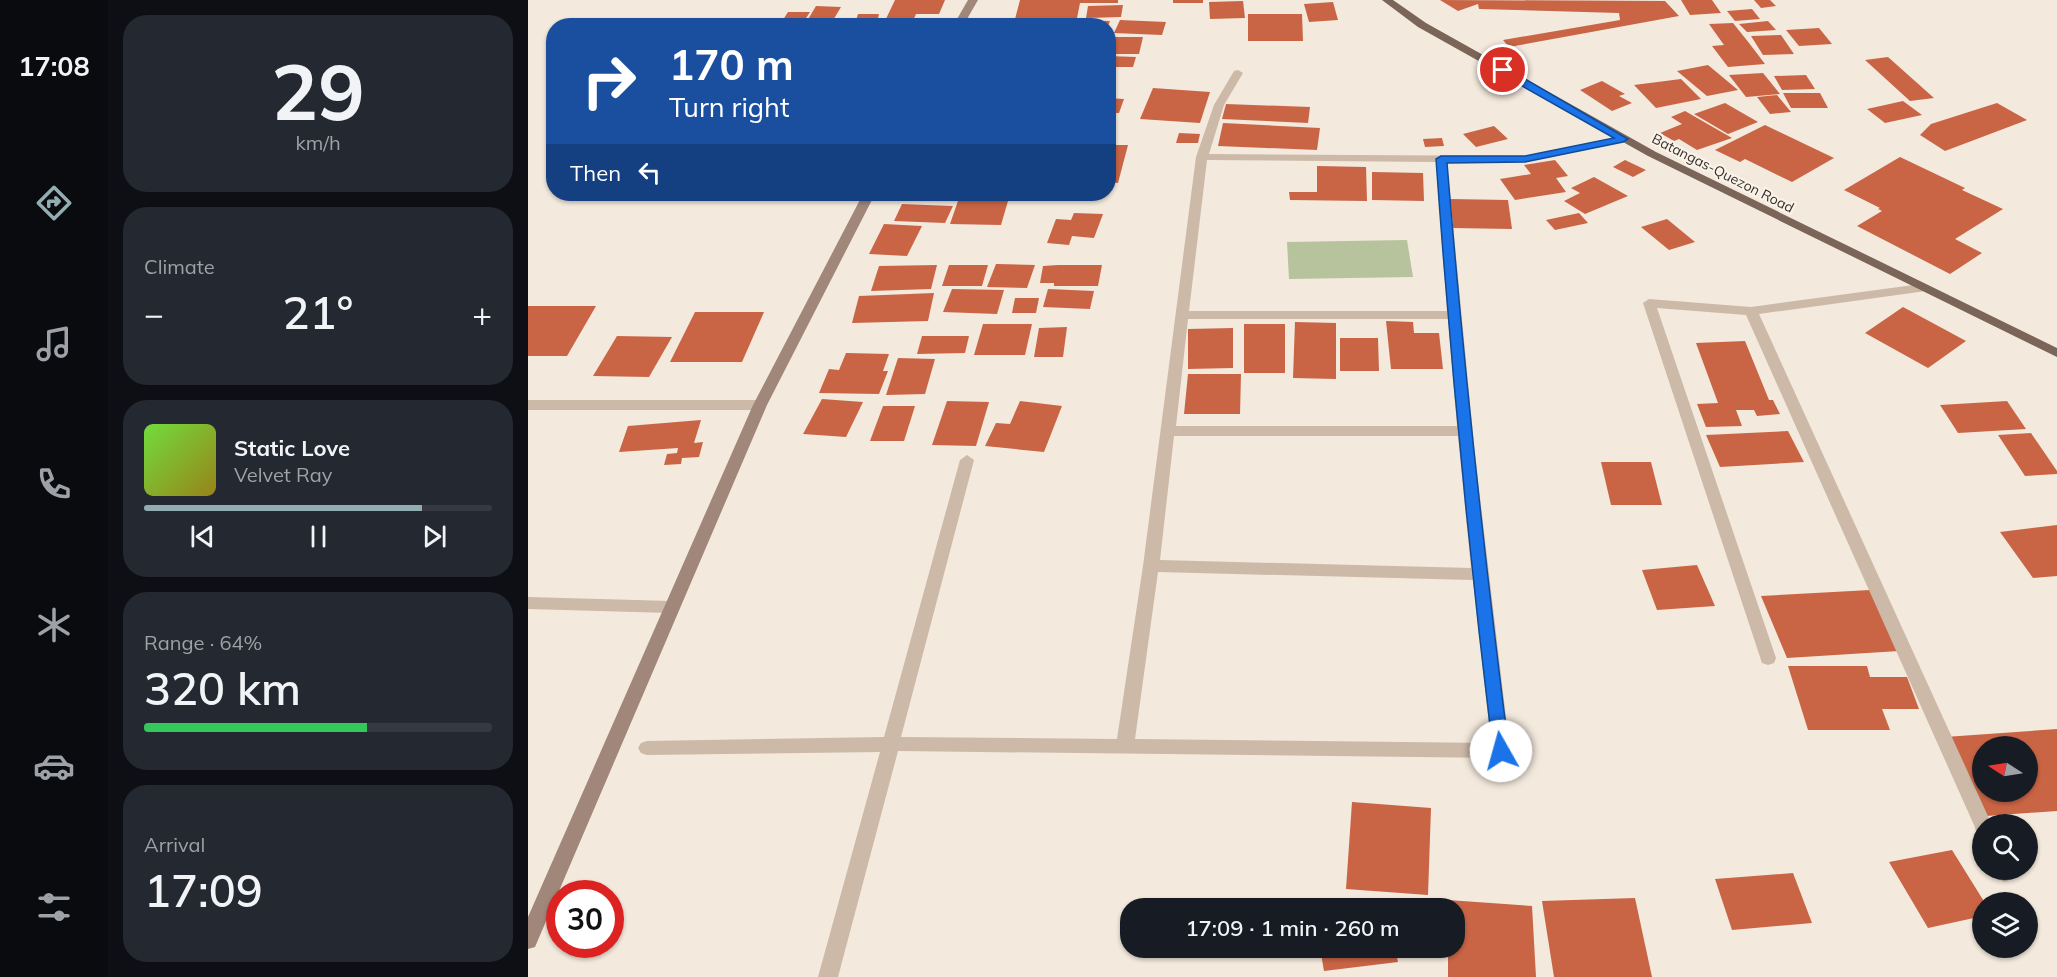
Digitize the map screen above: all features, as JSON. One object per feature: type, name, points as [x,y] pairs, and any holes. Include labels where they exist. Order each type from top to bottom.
[{"type":"main road","name":"Batangas-Quezon Road","points":[[1387,0],[1422,25],[1623,139],[1921,288],[2057,353]]},
{"type":"street","points":[[963,18],[973,0]]},
{"type":"street","points":[[1125,745],[1151,566],[1202,156],[1219,105],[1238,72]]},
{"type":"street","points":[[1202,156],[1525,159],[1623,139]]},
{"type":"street","points":[[647,748],[891,744],[1501,751],[1479,574],[1453,315],[1441,159]]},
{"type":"street","points":[[528,940],[760,405],[865,201]]},
{"type":"street","points":[[1768,658],[1649,303],[1751,311],[1921,288]]},
{"type":"street","points":[[1751,311],[1978,814]]},
{"type":"street","points":[[1183,315],[1453,315]]},
{"type":"street","points":[[528,405],[760,405]]},
{"type":"street","points":[[1168,431],[1465,431]]},
{"type":"street","points":[[828,977],[967,460]]},
{"type":"street","points":[[1151,566],[1479,574]]},
{"type":"street","points":[[528,603],[671,607]]},
{"type":"green space","points":[[1407,240],[1413,277],[1289,279],[1287,242]]},
{"type":"building","points":[[895,0],[945,0],[939,14],[916,14],[914,18],[886,18]]},
{"type":"building","points":[[1020,0],[1118,0],[1118,3],[1080,3],[1077,18],[1015,18]]},
{"type":"building","points":[[1173,0],[1203,0],[1203,3],[1173,3]]},
{"type":"building","points":[[1440,0],[1665,1],[1679,16],[1509,47],[1503,40],[1620,20],[1619,13],[1479,9],[1478,4],[1458,11]]},
{"type":"building","points":[[1681,0],[1712,0],[1721,13],[1690,15]]},
{"type":"building","points":[[1754,0],[1770,0],[1776,6],[1761,8]]},
{"type":"building","points":[[1243,1],[1245,18],[1210,19],[1209,2]]},
{"type":"building","points":[[1333,2],[1338,20],[1309,22],[1304,4]]},
{"type":"building","points":[[1123,5],[1121,17],[1086,18],[1088,6]]},
{"type":"building","points":[[816,6],[841,7],[834,18],[809,18]]},
{"type":"building","points":[[1752,9],[1760,19],[1735,21],[1727,11]]},
{"type":"building","points":[[788,12],[810,12],[806,18],[784,18]]},
{"type":"building","points":[[858,14],[879,14],[878,18],[857,18]]},
{"type":"building","points":[[1248,14],[1302,14],[1303,41],[1248,41]]},
{"type":"building","points":[[1120,20],[1166,22],[1162,35],[1116,33]]},
{"type":"building","points":[[1768,21],[1776,30],[1747,32],[1739,24]]},
{"type":"building","points":[[1733,23],[1765,64],[1728,67],[1712,46],[1724,45],[1709,24]]},
{"type":"building","points":[[1819,28],[1832,44],[1799,46],[1786,30]]},
{"type":"building","points":[[1781,35],[1794,54],[1763,55],[1751,36]]},
{"type":"building","points":[[1116,37],[1143,37],[1139,54],[1116,54]]},
{"type":"building","points":[[1116,56],[1136,57],[1133,67],[1116,67]]},
{"type":"building","points":[[1888,57],[1934,98],[1910,101],[1865,60]]},
{"type":"building","points":[[1708,65],[1738,90],[1707,96],[1677,71]]},
{"type":"building","points":[[1763,73],[1780,94],[1746,97],[1729,75]]},
{"type":"building","points":[[1806,75],[1815,89],[1782,90],[1774,76]]},
{"type":"building","points":[[1681,79],[1701,99],[1656,108],[1634,85]]},
{"type":"building","points":[[1602,81],[1625,94],[1619,96],[1632,103],[1612,111],[1580,90]]},
{"type":"building","points":[[1153,88],[1210,92],[1200,123],[1140,119]]},
{"type":"building","points":[[1783,93],[1820,93],[1828,108],[1791,108]]},
{"type":"building","points":[[1777,95],[1791,112],[1770,114],[1757,97]]},
{"type":"building","points":[[1116,98],[1124,99],[1119,113],[1116,113]]},
{"type":"building","points":[[1903,101],[1922,115],[1885,123],[1867,109]]},
{"type":"building","points":[[1725,103],[1758,122],[1728,134],[1694,114]]},
{"type":"building","points":[[1997,103],[2027,120],[1945,151],[1920,135],[1931,124]]},
{"type":"building","points":[[1226,104],[1310,107],[1308,123],[1222,119]]},
{"type":"building","points":[[1685,111],[1732,138],[1697,150],[1679,139],[1674,141],[1660,133],[1682,124],[1671,117]]},
{"type":"building","points":[[1223,123],[1320,128],[1317,150],[1218,146]]},
{"type":"building","points":[[1765,125],[1834,158],[1792,182],[1745,159],[1740,162],[1715,150]]},
{"type":"building","points":[[1494,126],[1508,139],[1476,147],[1463,134]]},
{"type":"building","points":[[1179,133],[1200,134],[1198,143],[1176,143]]},
{"type":"building","points":[[1442,138],[1444,146],[1425,147],[1423,139]]},
{"type":"building","points":[[1116,145],[1128,145],[1118,183],[1116,183]]},
{"type":"building","points":[[1900,157],[2003,209],[1955,239],[1982,253],[1950,274],[1857,226],[1882,211],[1844,190]]},
{"type":"building","points":[[1555,160],[1568,176],[1556,178],[1566,192],[1515,200],[1500,179],[1531,174],[1524,165]]},
{"type":"building","points":[[1625,160],[1646,170],[1633,177],[1613,167]]},
{"type":"building","points":[[1317,166],[1366,167],[1367,201],[1290,200],[1289,192],[1317,192]]},
{"type":"building","points":[[1372,172],[1423,173],[1424,201],[1372,200]]},
{"type":"building","points":[[1594,177],[1628,196],[1585,214],[1564,201],[1580,193],[1571,188]]},
{"type":"building","points":[[1450,199],[1508,200],[1512,229],[1453,228]]},
{"type":"building","points":[[958,201],[1008,201],[1001,225],[950,224]]},
{"type":"building","points":[[902,204],[953,206],[945,223],[894,221]]},
{"type":"building","points":[[1074,213],[1103,214],[1094,238],[1072,236],[1069,245],[1047,243],[1056,219],[1071,220]]},
{"type":"building","points":[[1579,213],[1588,223],[1555,230],[1546,220]]},
{"type":"building","points":[[1667,219],[1695,242],[1669,250],[1641,227]]},
{"type":"building","points":[[884,224],[922,226],[907,256],[869,254]]},
{"type":"building","points":[[996,264],[1035,265],[1027,288],[987,287]]},
{"type":"building","points":[[937,265],[931,289],[871,291],[879,266]]},
{"type":"building","points":[[949,265],[988,265],[982,286],[942,286]]},
{"type":"building","points":[[1102,265],[1098,286],[1054,286],[1054,283],[1040,283],[1043,266]]},
{"type":"building","points":[[952,289],[1004,290],[997,314],[943,312]]},
{"type":"building","points":[[1048,289],[1094,291],[1090,309],[1043,307]]},
{"type":"building","points":[[934,293],[928,321],[852,323],[859,296]]},
{"type":"building","points":[[1015,298],[1039,298],[1036,313],[1012,313]]},
{"type":"building","points":[[528,306],[596,306],[567,356],[528,356]]},
{"type":"building","points":[[1903,307],[1966,341],[1928,368],[1865,333]]},
{"type":"building","points":[[695,312],[764,312],[742,362],[670,362]]},
{"type":"building","points":[[1386,321],[1413,322],[1414,333],[1439,333],[1443,369],[1391,369]]},
{"type":"building","points":[[1295,322],[1336,323],[1336,379],[1293,378]]},
{"type":"building","points":[[983,324],[1032,324],[1025,355],[974,355]]},
{"type":"building","points":[[1244,324],[1285,324],[1285,373],[1244,373]]},
{"type":"building","points":[[1067,327],[1063,357],[1034,357],[1039,328]]},
{"type":"building","points":[[1233,328],[1233,368],[1188,369],[1188,329]]},
{"type":"building","points":[[617,336],[672,337],[649,377],[593,376]]},
{"type":"building","points":[[922,336],[969,336],[965,353],[917,354]]},
{"type":"building","points":[[1340,338],[1378,338],[1379,371],[1340,371]]},
{"type":"building","points":[[1745,341],[1769,400],[1773,400],[1780,414],[1757,416],[1754,410],[1736,410],[1742,426],[1706,427],[1697,404],[1718,403],[1696,343]]},
{"type":"building","points":[[846,353],[889,354],[883,371],[888,371],[879,394],[819,393],[829,369],[839,370]]},
{"type":"building","points":[[898,358],[935,359],[925,394],[886,395]]},
{"type":"building","points":[[1188,374],[1241,374],[1240,414],[1184,414]]},
{"type":"building","points":[[822,399],[863,402],[846,437],[803,434]]},
{"type":"building","points":[[947,401],[989,402],[976,446],[932,445]]},
{"type":"building","points":[[1020,401],[1062,406],[1044,452],[985,446],[996,423],[1010,424]]},
{"type":"building","points":[[2007,401],[2026,429],[1958,433],[1940,405]]},
{"type":"building","points":[[883,406],[915,406],[904,441],[870,441]]},
{"type":"building","points":[[701,420],[694,443],[703,442],[699,457],[682,458],[681,464],[664,465],[667,454],[677,453],[678,448],[619,452],[628,426]]},
{"type":"building","points":[[1788,431],[1804,462],[1720,467],[1706,435]]},
{"type":"building","points":[[2031,433],[2057,474],[2025,476],[1998,435]]},
{"type":"building","points":[[1601,462],[1651,462],[1662,505],[1611,505]]},
{"type":"building","points":[[2057,525],[2057,576],[2033,578],[2000,532]]},
{"type":"building","points":[[1697,565],[1715,606],[1657,610],[1642,570]]},
{"type":"building","points":[[1870,590],[1899,651],[1787,658],[1761,596]]},
{"type":"building","points":[[1788,666],[1867,666],[1870,677],[1907,677],[1919,709],[1882,709],[1890,730],[1808,730]]},
{"type":"building","points":[[2057,729],[2057,811],[1985,814],[1979,802],[2038,802],[2038,736],[1972,736],[1972,789],[1945,737]]},
{"type":"building","points":[[1352,802],[1431,808],[1428,895],[1346,889]]},
{"type":"building","points":[[1952,850],[1978,892],[1972,892],[1972,918],[1928,928],[1889,862]]},
{"type":"building","points":[[1793,873],[1812,923],[1732,930],[1715,879]]},
{"type":"building","points":[[1635,898],[1652,977],[1554,977],[1542,901]]},
{"type":"building","points":[[1465,901],[1532,906],[1536,977],[1448,977],[1448,958],[1465,958]]},
{"type":"building","points":[[1322,958],[1397,958],[1398,962],[1324,971]]},
{"type":"route","points":[[1501,751],[1479,574],[1453,315],[1441,159],[1525,159],[1623,139],[1503,70]]}]
